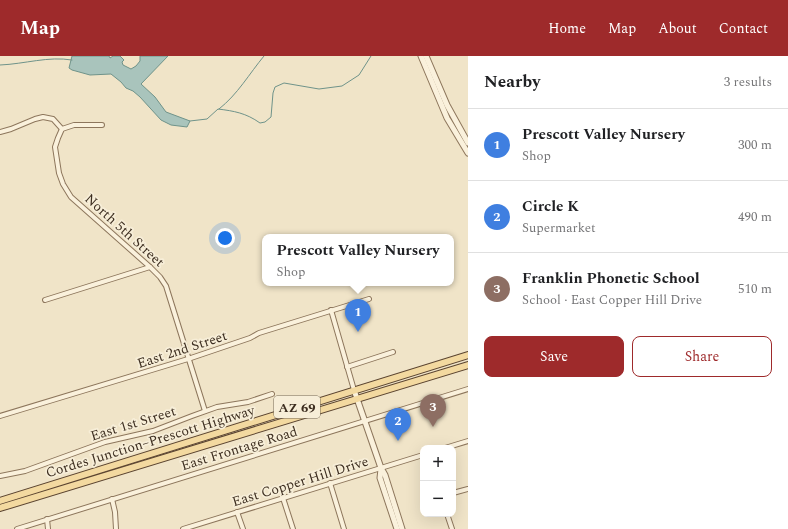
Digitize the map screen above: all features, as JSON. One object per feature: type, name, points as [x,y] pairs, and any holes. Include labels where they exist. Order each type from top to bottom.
[{"type":"main road","name":"Cordes Junction–Prescott Highway","points":[[0,501],[468,355]]},
{"type":"main road","name":"Cordes Junction–Prescott Highway","points":[[0,508],[468,365]]},
{"type":"street","points":[[421,56],[447,118],[468,153]]},
{"type":"street","points":[[426,56],[447,105],[468,144]]},
{"type":"street","points":[[0,132],[43,117],[53,119],[62,129],[74,125],[102,125]]},
{"type":"street","name":"North 5th Street","points":[[62,129],[56,147],[59,173],[63,184],[71,197],[160,276],[166,286],[205,412]]},
{"type":"street","points":[[45,300],[150,267]]},
{"type":"street","name":"East 2nd Street","points":[[0,416],[188,359],[250,338],[259,333],[369,299]]},
{"type":"street","points":[[331,310],[354,390],[381,468],[385,475],[402,529]]},
{"type":"street","points":[[348,367],[393,352]]},
{"type":"street","name":"East Frontage Road","points":[[17,529],[468,389]]},
{"type":"street","name":"East 1st Street","points":[[0,476],[25,471],[105,442],[153,432],[217,408],[248,402],[272,394]]},
{"type":"street","points":[[455,445],[468,441]]},
{"type":"street","name":"East Copper Hill Drive","points":[[183,529],[191,528],[237,512],[420,456]]},
{"type":"street","points":[[381,468],[380,478],[396,529]]},
{"type":"street","points":[[330,483],[344,529]]},
{"type":"street","points":[[456,492],[468,489]]},
{"type":"street","points":[[283,498],[293,529]]},
{"type":"street","points":[[112,499],[115,512],[116,529]]},
{"type":"street","points":[[237,512],[243,529]]},
{"type":"street","points":[[448,517],[452,529]]},
{"type":"street","points":[[47,519],[48,529]]},
{"type":"water","points":[[72,56],[109,56],[110,58],[113,56],[120,56],[124,60],[122,62],[123,65],[131,69],[140,61],[140,56],[168,56],[141,84],[155,97],[166,112],[190,121],[187,127],[171,125],[161,120],[140,97],[133,91],[126,88],[111,74],[90,75],[72,70],[69,68]]},
{"type":"waterway","points":[[219,109],[238,90],[264,56]]},
{"type":"waterway","points":[[190,121],[207,119],[218,109],[240,113],[260,123],[265,122],[271,117],[275,87],[284,83],[319,89],[342,86],[359,75],[371,56]]},
{"type":"waterway","points":[[0,65],[54,59],[72,60]]},
{"type":"place","name":"Prescott Valley Nursery","points":[[358,332]]},
{"type":"place","name":"Franklin Phonetic School","points":[[433,427]]},
{"type":"place","name":"Circle K","points":[[398,441]]}]
